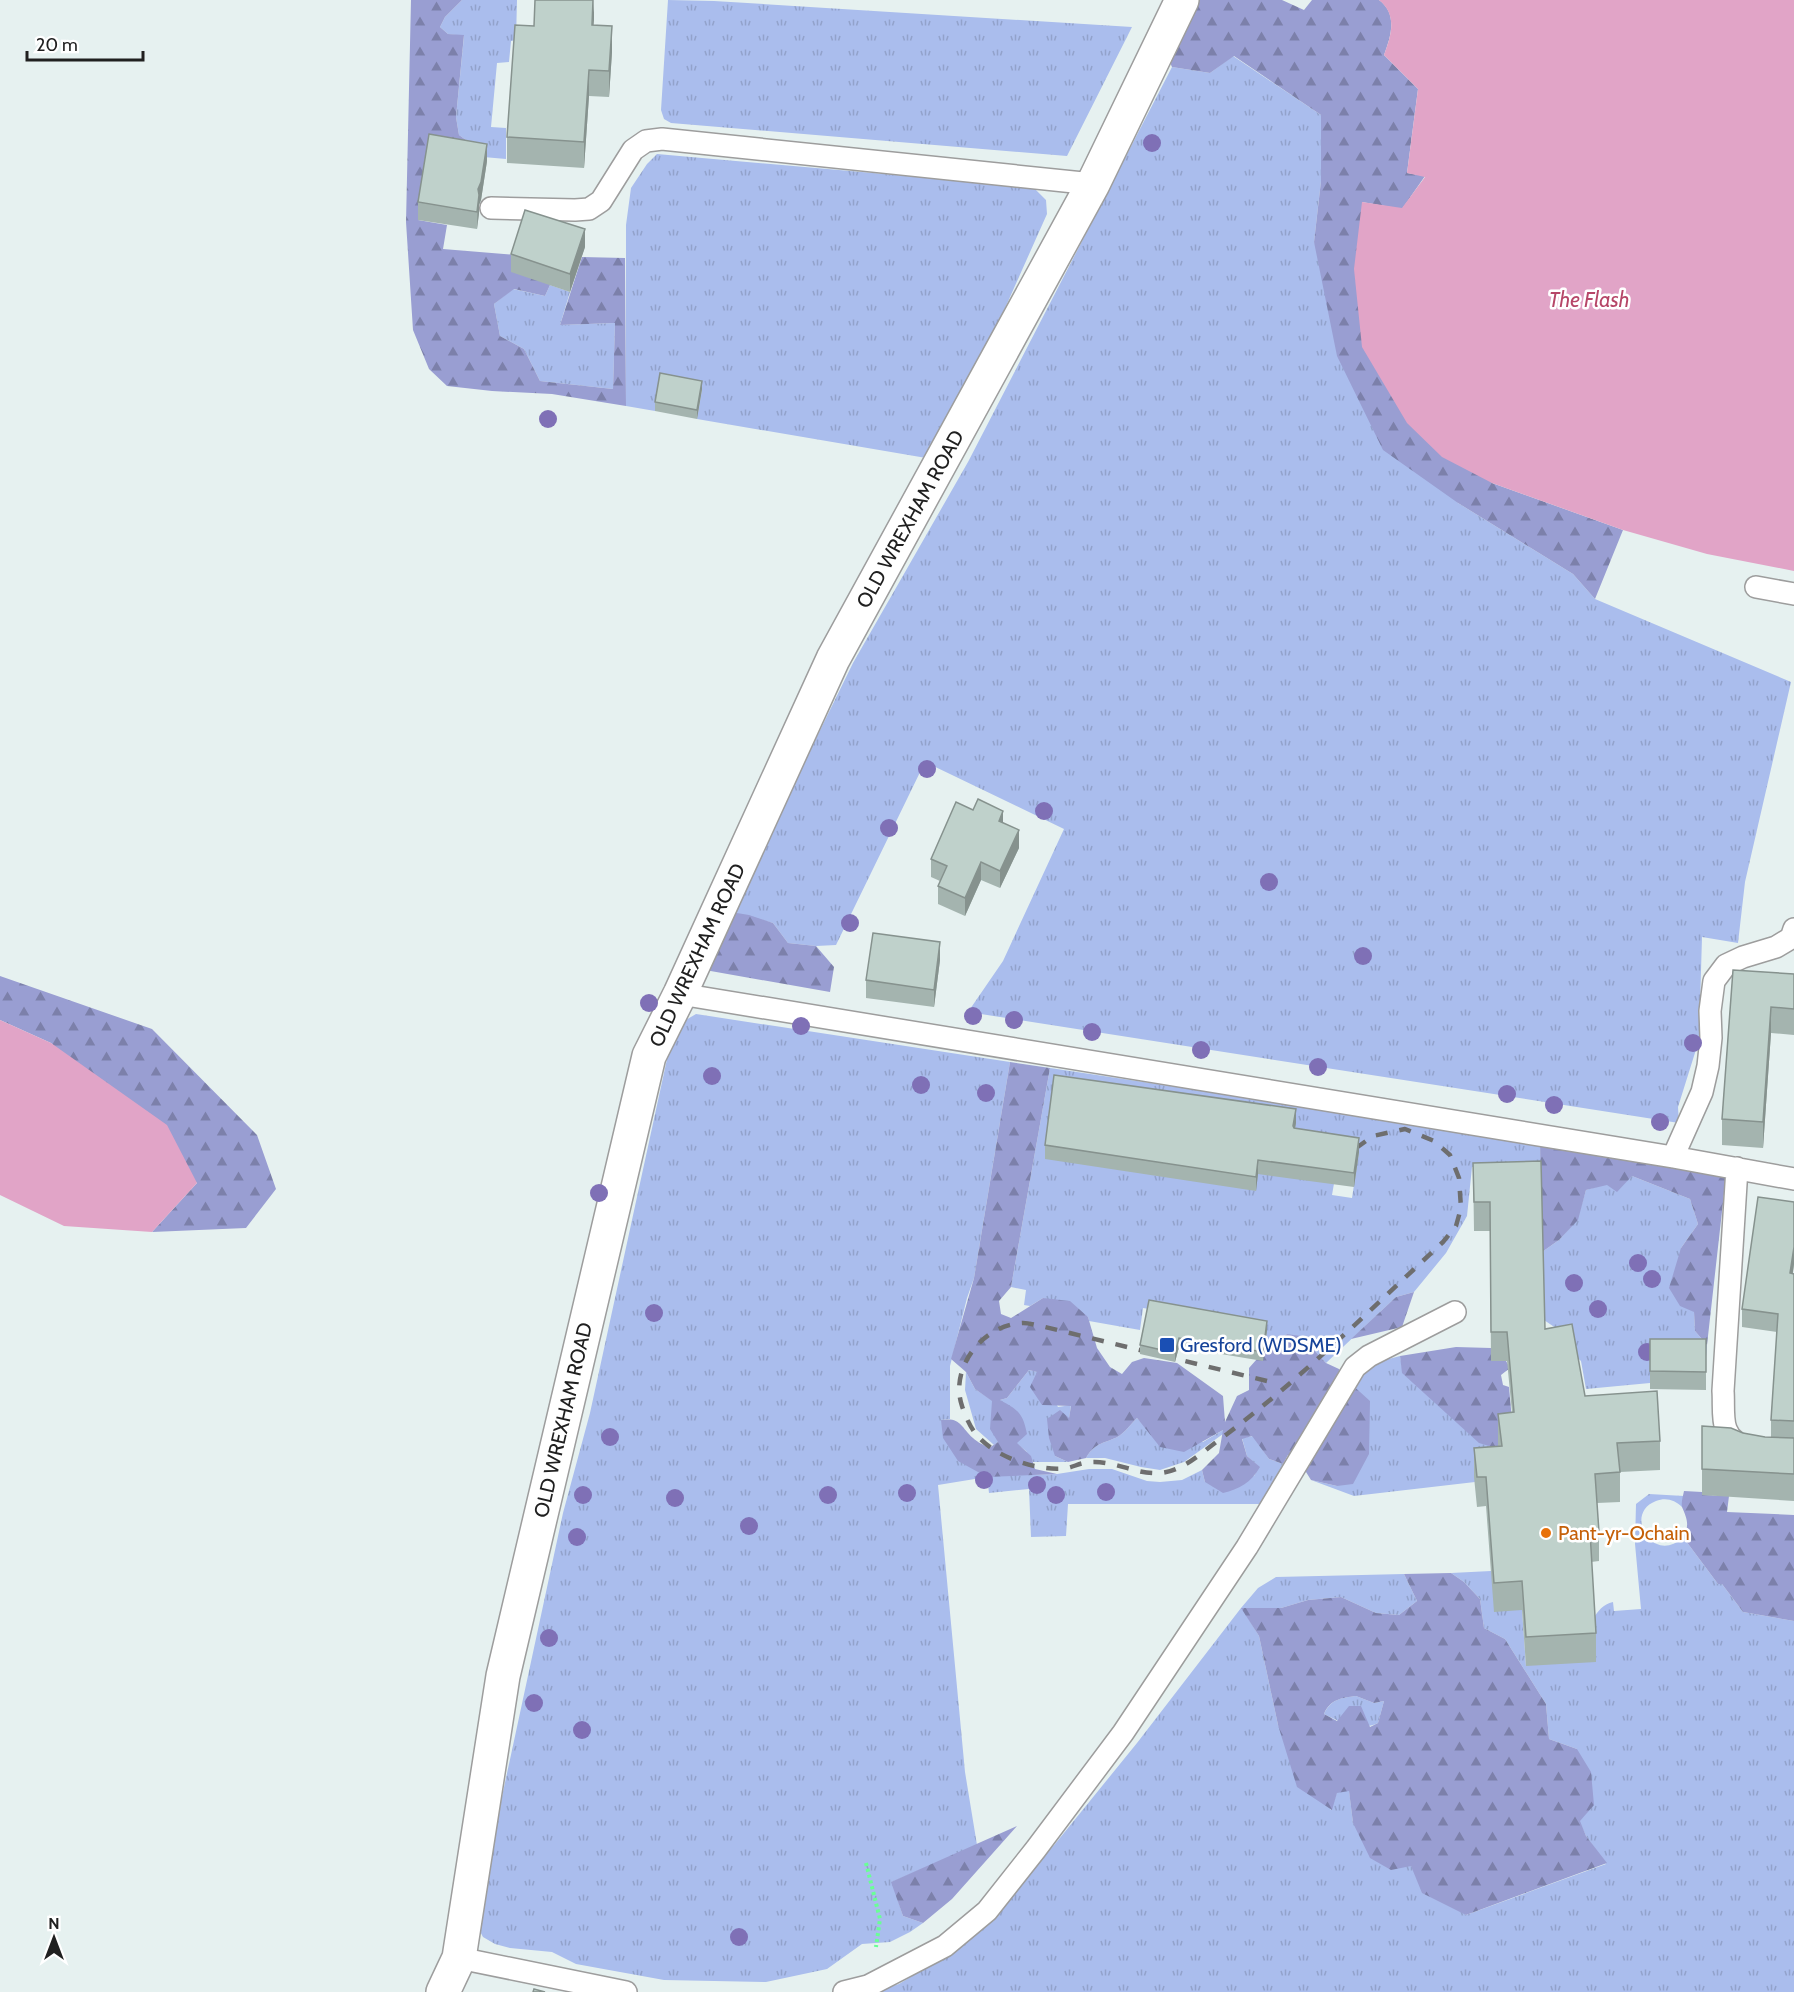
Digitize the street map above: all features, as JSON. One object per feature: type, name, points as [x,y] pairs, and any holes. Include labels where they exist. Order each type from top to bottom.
[{"type":"street","name":"OLD WREXHAM ROAD","points":[[443,1992],[459,1958],[503,1676],[649,1056],[680,994],[833,659],[1093,184],[1182,0]]},
{"type":"lane","points":[[490,208],[575,210],[589,208],[601,201],[633,150],[646,141],[662,139],[1093,184]]},
{"type":"lane","points":[[1756,586],[1794,594]]},
{"type":"lane","points":[[1673,1156],[1702,1092],[1706,1075],[1711,1038],[1710,1011],[1714,981],[1726,965],[1776,947],[1791,938],[1794,929]]},
{"type":"lane","points":[[680,994],[1673,1156],[1794,1179]]},
{"type":"lane","points":[[1737,1168],[1723,1391],[1725,1428],[1732,1441],[1749,1448],[1794,1451]]},
{"type":"lane","points":[[844,1992],[868,1986],[945,1946],[987,1911],[1123,1733],[1247,1548],[1354,1367],[1368,1356],[1455,1312]]},
{"type":"lane","points":[[459,1958],[626,1992]]},
{"type":"path","points":[[866,1863],[880,1919],[868,1986]]},
{"type":"green space","points":[[411,0],[462,0],[445,17],[440,27],[448,34],[464,35],[456,117],[459,135],[473,145],[418,220],[447,225],[443,249],[516,255],[550,285],[545,296],[514,289],[494,304],[500,336],[524,349],[540,381],[613,389],[615,323],[560,325],[582,257],[625,258],[626,406],[552,394],[447,386],[429,369],[413,330],[406,222]]},
{"type":"green space","points":[[462,0],[517,0],[516,40],[511,41],[509,62],[497,63],[491,127],[506,128],[506,159],[472,156],[473,145],[459,135],[456,117],[464,36],[448,34],[440,27],[445,17]]},
{"type":"green space","points":[[668,0],[1132,27],[1067,156],[671,123],[664,119],[661,110]]},
{"type":"green space","points":[[1192,0],[1282,0],[1304,10],[1312,0],[1379,0],[1385,6],[1389,12],[1391,26],[1384,55],[1418,89],[1407,173],[1425,176],[1402,209],[1362,202],[1492,483],[1623,530],[1595,599],[1573,574],[1458,503],[1383,450],[1337,356],[1314,242],[1321,181],[1321,115],[1234,56],[1210,73],[1172,67],[1167,56]]},
{"type":"green space","points":[[1233,56],[1321,115],[1321,181],[1314,242],[1458,503],[1573,574],[1595,599],[1791,682],[1745,882],[1738,943],[1702,937],[1699,1040],[1678,1107],[1679,1123],[968,1012],[1003,961],[1064,829],[925,762],[836,945],[816,946],[788,943],[773,923],[731,912],[853,663],[968,462],[1172,67],[1210,73]]},
{"type":"green space","points":[[657,154],[1033,187],[1046,200],[1047,214],[1006,306],[932,459],[697,419],[702,389],[660,382],[655,411],[626,406],[626,225],[631,188],[647,164]]},
{"type":"green space","points":[[550,285],[570,292],[560,325],[615,323],[613,389],[540,381],[524,349],[500,336],[494,304],[513,289],[545,296]]},
{"type":"green space","points":[[731,912],[773,923],[788,943],[816,946],[834,967],[830,992],[705,970]]},
{"type":"green space","points":[[0,976],[152,1029],[257,1135],[276,1189],[246,1228],[152,1232],[197,1183],[51,1043],[0,1020]]},
{"type":"green space","points":[[696,1014],[1010,1062],[974,1278],[950,1366],[950,1419],[941,1420],[1028,1475],[1112,1469],[1147,1481],[1160,1482],[1182,1480],[1202,1470],[1205,1482],[1254,1476],[1259,1467],[1247,1456],[1242,1438],[1253,1436],[1269,1459],[1283,1464],[1262,1504],[1068,1504],[1066,1536],[1031,1537],[1029,1489],[989,1493],[987,1477],[938,1485],[965,1772],[977,1845],[892,1882],[903,1916],[923,1923],[910,1932],[890,1942],[862,1944],[827,1969],[766,1982],[664,1980],[576,1964],[552,1952],[510,1948],[495,1944],[483,1937],[475,1922],[563,1513],[590,1413],[674,1027]]},
{"type":"green space","points":[[1010,1062],[1050,1068],[1011,1287],[999,1301],[1001,1314],[1011,1318],[1043,1298],[1070,1301],[1088,1317],[1097,1348],[1110,1367],[1122,1374],[1132,1362],[1144,1358],[1177,1363],[1223,1396],[1225,1422],[1237,1396],[1249,1390],[1249,1368],[1264,1351],[1287,1334],[1307,1337],[1312,1348],[1326,1363],[1339,1369],[1349,1382],[1370,1401],[1369,1454],[1353,1484],[1337,1486],[1311,1480],[1296,1456],[1288,1455],[1283,1464],[1269,1459],[1252,1436],[1242,1439],[1247,1456],[1260,1467],[1244,1484],[1223,1493],[1205,1482],[1202,1470],[1219,1453],[1223,1430],[1184,1452],[1160,1447],[1137,1418],[1121,1434],[1097,1446],[1086,1458],[1068,1462],[1055,1456],[1049,1438],[1047,1419],[1060,1410],[1069,1418],[1071,1406],[1042,1405],[1030,1387],[1037,1372],[1029,1370],[1007,1398],[1000,1400],[1016,1410],[1022,1417],[1027,1434],[1017,1443],[1031,1456],[1035,1469],[1057,1474],[987,1477],[958,1461],[943,1438],[941,1420],[948,1419],[960,1423],[975,1439],[989,1448],[998,1442],[990,1429],[992,1401],[975,1389],[966,1372],[951,1359],[974,1278]]},
{"type":"green space","points":[[1050,1068],[1443,1127],[1466,1134],[1540,1142],[1541,1167],[1506,1169],[1472,1167],[1467,1216],[1446,1253],[1414,1292],[1396,1297],[1326,1363],[1312,1348],[1287,1334],[1264,1351],[1267,1328],[1143,1308],[1140,1330],[1089,1321],[1088,1317],[1043,1298],[1030,1306],[1024,1305],[1026,1290],[1011,1287]],"holes":[[[1340,1149],[1359,1152],[1352,1198],[1332,1195]]]},
{"type":"green space","points":[[1540,1142],[1726,1176],[1707,1345],[1695,1331],[1694,1312],[1680,1306],[1669,1288],[1681,1248],[1698,1224],[1690,1199],[1632,1176],[1617,1192],[1607,1185],[1586,1190],[1578,1220],[1559,1240],[1542,1252]]},
{"type":"green space","points":[[1632,1176],[1690,1199],[1698,1224],[1681,1248],[1694,1312],[1695,1331],[1707,1345],[1706,1357],[1650,1356],[1650,1383],[1586,1389],[1581,1361],[1572,1353],[1572,1339],[1544,1320],[1542,1252],[1559,1240],[1577,1220],[1586,1190]]},
{"type":"green space","points":[[1414,1292],[1402,1327],[1351,1339],[1396,1297]]},
{"type":"green space","points":[[1456,1347],[1491,1348],[1491,1361],[1506,1361],[1510,1368],[1501,1375],[1503,1385],[1509,1387],[1514,1442],[1499,1449],[1479,1443],[1402,1373],[1400,1356]]},
{"type":"green space","points":[[1400,1356],[1403,1373],[1434,1401],[1499,1449],[1475,1482],[1354,1496],[1311,1480],[1337,1486],[1349,1382],[1374,1363]]},
{"type":"green space","points":[[1029,1370],[1038,1372],[1058,1407],[1071,1405],[1069,1419],[1055,1456],[1068,1462],[1033,1462],[1026,1451],[1016,1443],[1000,1400],[1007,1398]]},
{"type":"green space","points":[[966,1372],[975,1389],[993,1401],[992,1414],[998,1442],[994,1445],[976,1429],[965,1390]]},
{"type":"green space","points":[[1137,1418],[1147,1429],[1203,1442],[1223,1430],[1223,1434],[1184,1462],[1160,1470],[1105,1458],[1086,1458],[1097,1446],[1121,1434]]},
{"type":"green space","points":[[1684,1491],[1702,1492],[1702,1495],[1729,1496],[1727,1512],[1794,1515],[1794,1621],[1743,1612],[1722,1584],[1718,1584],[1683,1537],[1687,1525],[1682,1505]]},
{"type":"green space","points":[[1649,1494],[1684,1496],[1682,1507],[1673,1501],[1663,1499],[1646,1507],[1642,1516],[1642,1526],[1646,1535],[1653,1542],[1662,1545],[1672,1544],[1683,1537],[1718,1584],[1722,1584],[1743,1612],[1794,1621],[1794,1992],[873,1992],[899,1984],[950,1953],[990,1917],[1055,1844],[1137,1743],[1241,1608],[1258,1588],[1276,1577],[1404,1574],[1417,1601],[1399,1615],[1376,1613],[1341,1597],[1308,1600],[1281,1608],[1242,1608],[1259,1636],[1278,1725],[1331,1810],[1337,1792],[1349,1790],[1353,1823],[1411,1866],[1466,1915],[1606,1864],[1586,1836],[1579,1821],[1577,1749],[1549,1739],[1546,1704],[1505,1639],[1484,1628],[1480,1599],[1464,1582],[1451,1573],[1491,1571],[1522,1610],[1526,1666],[1593,1619],[1606,1604],[1613,1602],[1614,1611],[1641,1609],[1635,1544],[1636,1504]]},
{"type":"green space","points":[[1451,1573],[1464,1582],[1480,1599],[1484,1628],[1505,1639],[1546,1704],[1549,1739],[1577,1749],[1591,1772],[1594,1805],[1580,1821],[1586,1836],[1607,1863],[1466,1915],[1422,1893],[1411,1866],[1391,1870],[1370,1858],[1353,1823],[1349,1791],[1337,1793],[1332,1810],[1297,1787],[1278,1725],[1259,1636],[1241,1608],[1281,1608],[1308,1600],[1341,1597],[1376,1613],[1399,1615],[1417,1601],[1404,1574]],"holes":[[[1356,1696],[1374,1703],[1384,1701],[1378,1723],[1370,1727],[1361,1706],[1349,1706],[1337,1721],[1324,1714],[1333,1702],[1346,1698]]]},
{"type":"green space","points":[[1356,1696],[1374,1703],[1384,1701],[1378,1723],[1358,1726],[1324,1714],[1337,1700]]},
{"type":"green space","points":[[1017,1826],[952,1899],[923,1923],[903,1916],[891,1882]]},
{"type":"water","name":"The Flash","points":[[1379,0],[1794,0],[1794,571],[1707,554],[1623,530],[1492,483],[1442,457],[1407,423],[1362,347],[1354,269],[1362,202],[1402,208],[1425,177],[1407,173],[1418,89],[1384,55],[1391,33],[1391,19],[1389,12]]},
{"type":"water","points":[[0,1020],[51,1043],[167,1125],[197,1183],[152,1232],[64,1226],[0,1195]]},
{"type":"building","points":[[535,0],[593,0],[592,25],[612,26],[609,71],[589,70],[584,142],[507,137],[515,25],[534,26]]},
{"type":"building","points":[[429,134],[487,144],[478,189],[477,212],[418,202]]},
{"type":"building","points":[[525,210],[585,229],[570,274],[511,254]]},
{"type":"building","points":[[660,373],[702,381],[697,410],[655,402]]},
{"type":"building","points":[[978,799],[1003,811],[999,821],[1019,830],[1000,871],[981,862],[965,898],[938,886],[947,866],[931,859],[956,802],[973,810]]},
{"type":"building","points":[[873,933],[940,942],[934,990],[866,980]]},
{"type":"building","points":[[1733,970],[1794,974],[1794,1009],[1771,1007],[1763,1122],[1722,1119]]},
{"type":"building","points":[[1054,1075],[1296,1109],[1294,1128],[1359,1138],[1354,1173],[1258,1160],[1256,1177],[1045,1145]]},
{"type":"building","points":[[1541,1161],[1545,1329],[1572,1324],[1585,1396],[1657,1391],[1660,1441],[1617,1443],[1620,1472],[1595,1474],[1599,1532],[1590,1532],[1596,1633],[1526,1637],[1522,1581],[1494,1583],[1486,1477],[1477,1477],[1474,1448],[1502,1446],[1498,1414],[1514,1412],[1507,1332],[1491,1332],[1490,1202],[1474,1202],[1473,1163]]},
{"type":"building","points":[[1758,1197],[1794,1202],[1794,1247],[1790,1273],[1794,1274],[1794,1421],[1771,1420],[1778,1314],[1742,1309]]},
{"type":"building","points":[[1149,1300],[1267,1321],[1263,1352],[1179,1338],[1175,1353],[1140,1345]]},
{"type":"building","points":[[1650,1339],[1706,1339],[1706,1372],[1650,1371]]},
{"type":"building","points":[[1702,1426],[1731,1428],[1765,1437],[1794,1438],[1794,1474],[1702,1469]]},
{"type":"railway","points":[[1267,1381],[1023,1323],[1008,1325],[983,1340],[965,1363],[960,1377],[959,1392],[968,1421],[984,1442],[1005,1456],[1030,1465],[1056,1469],[1094,1462],[1113,1464],[1141,1472],[1160,1473],[1176,1469],[1191,1461],[1249,1417],[1306,1369],[1443,1242],[1456,1226],[1461,1208],[1459,1178],[1450,1155],[1434,1141],[1405,1129],[1373,1136],[1352,1151]]},
{"type":"place","name":"Gresford (WDSME)","points":[[1167,1345]]},
{"type":"place","name":"Pant-yr-Ochain","points":[[1546,1533]]}]
